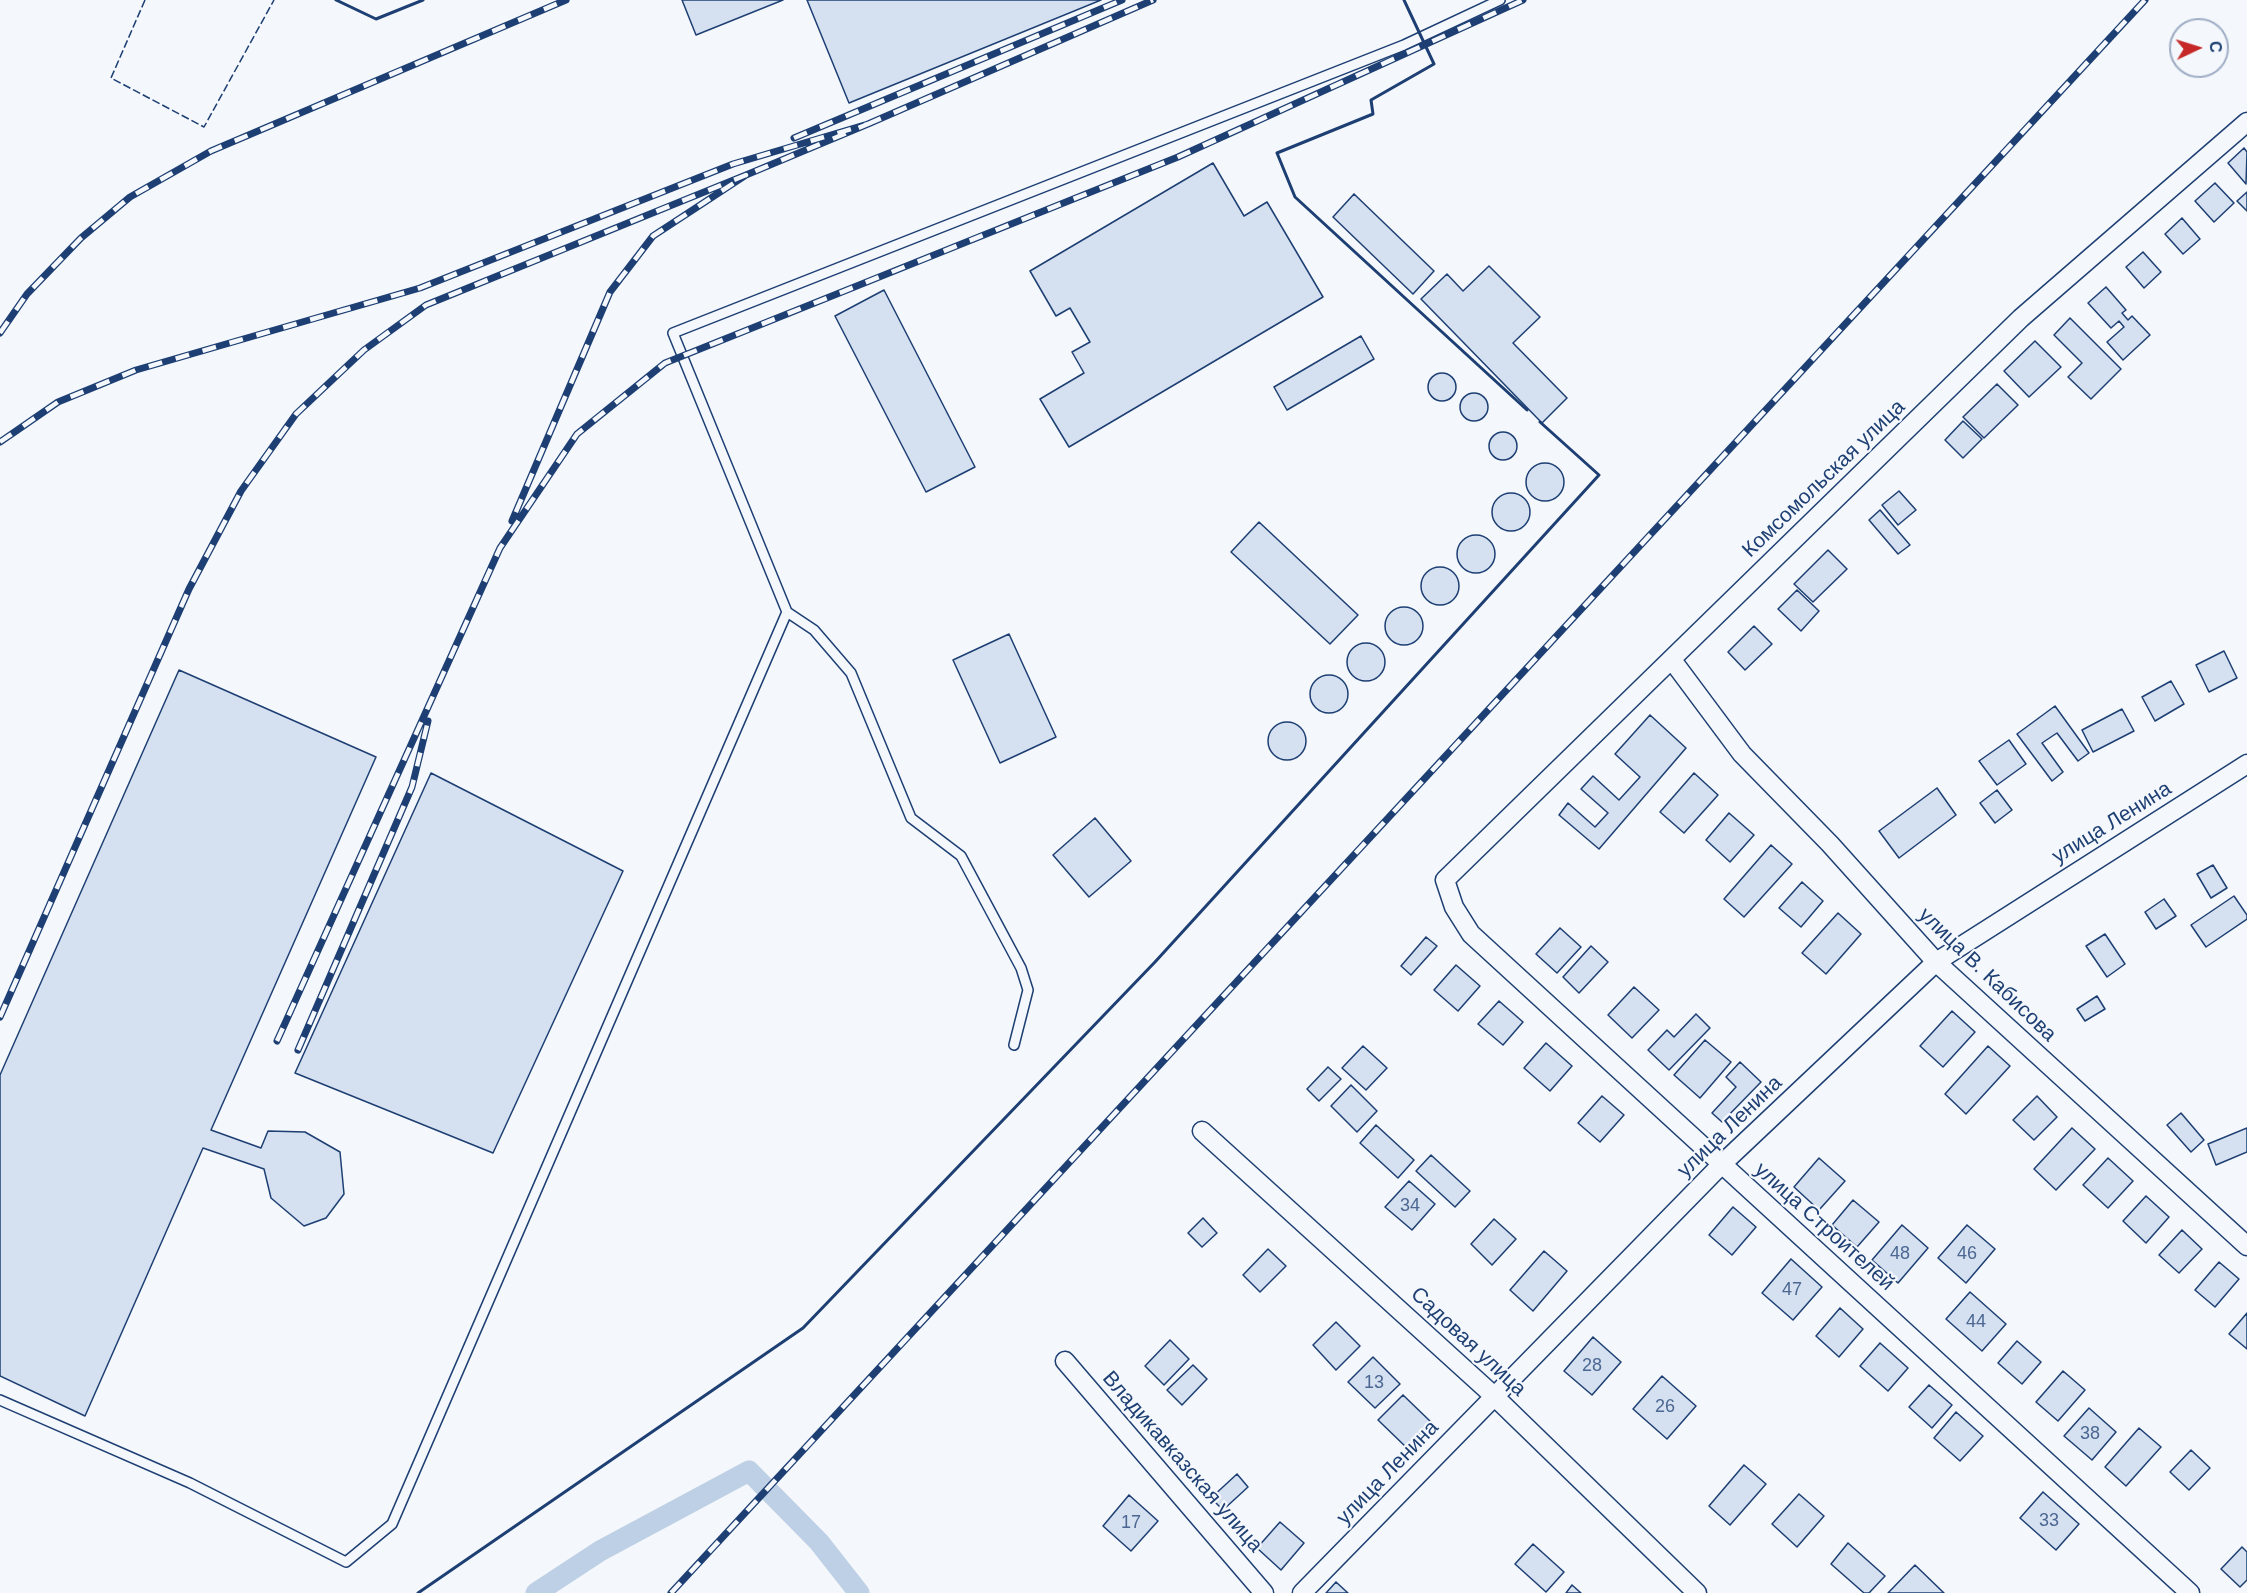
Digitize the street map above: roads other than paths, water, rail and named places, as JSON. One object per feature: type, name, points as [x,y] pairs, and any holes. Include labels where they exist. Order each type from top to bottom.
[{"type":"street","name":"Комсомольская улица","points":[[1445,880],[2021,318],[2247,122]]},
{"type":"street","name":"улица В. Кабисова","points":[[1672,660],[1742,754],[1830,844],[1936,962],[2247,1246]]},
{"type":"street","name":"улица Ленина","points":[[1302,1593],[1722,1164],[1936,962],[2247,764]]},
{"type":"street","name":"улица Строителей","points":[[1445,880],[1454,907],[1471,934],[2190,1593]]},
{"type":"street","name":"Садовая улица","points":[[1202,1131],[1494,1396],[1697,1593]]},
{"type":"street","name":"Владикавказская улица","points":[[1065,1361],[1264,1593]]},
{"type":"lane","points":[[1014,1045],[1029,990],[1016,958],[961,856],[911,818],[851,673],[814,630],[787,612],[673,333],[1404,45],[1500,0]]},
{"type":"lane","points":[[0,1400],[190,1483],[346,1562],[392,1524],[787,612]]},
{"type":"waterway","points":[[536,1593],[600,1551],[749,1471],[819,1542],[859,1593]]},
{"type":"railway","points":[[0,333],[27,294],[81,238],[130,197],[211,151],[566,0]]},
{"type":"railway","points":[[794,138],[1122,0]]},
{"type":"railway","points":[[868,124],[1153,0]]},
{"type":"railway","points":[[277,1041],[500,548],[577,434],[665,363],[1178,157],[1523,0]]},
{"type":"railway","points":[[671,1593],[2145,0]]},
{"type":"railway","points":[[0,442],[58,402],[136,370],[420,288],[733,164],[868,124],[746,175]]},
{"type":"railway","points":[[0,1017],[189,589],[241,491],[296,414],[364,350],[426,305],[746,175],[653,236],[610,292],[512,521]]},
{"type":"railway","points":[[298,1050],[412,787],[428,721]]}]
